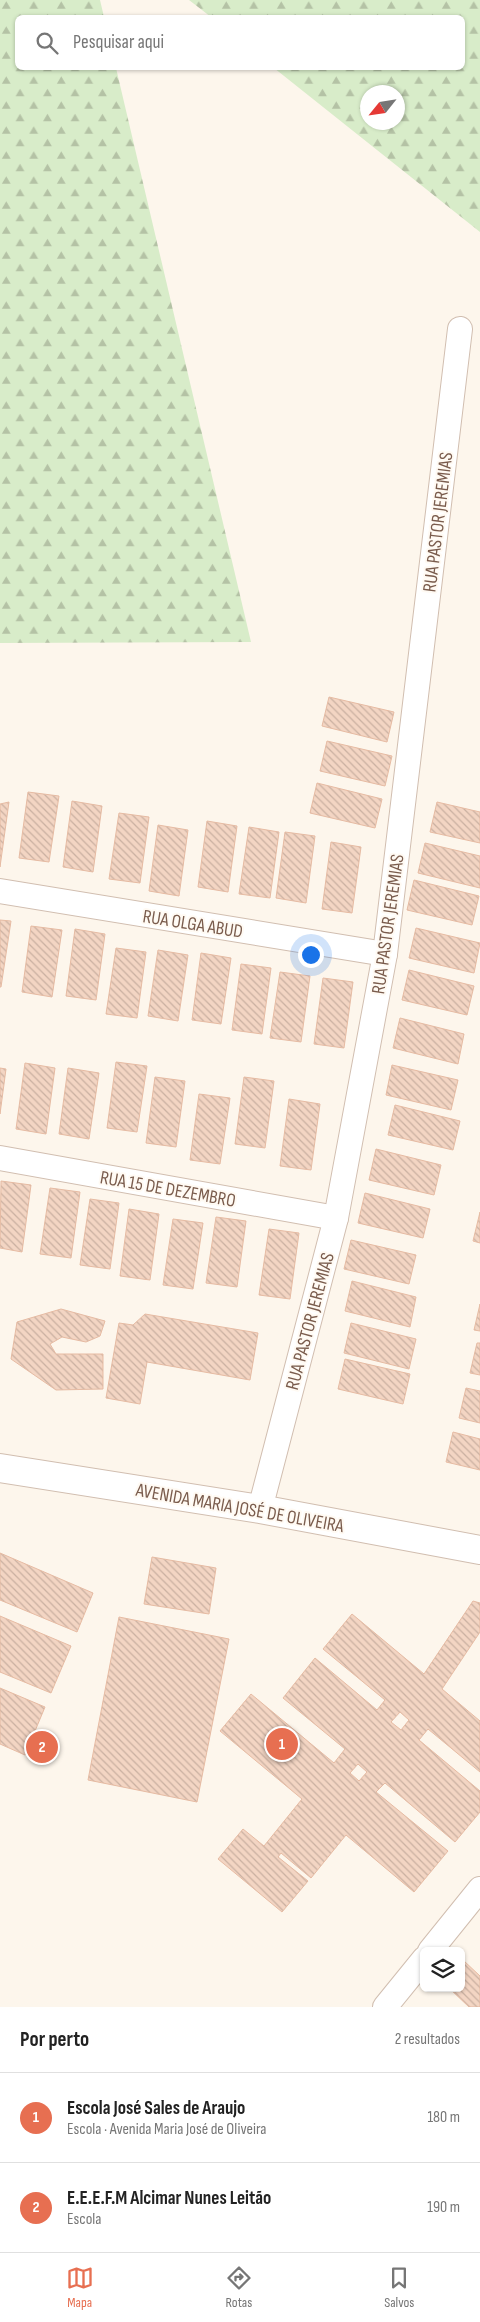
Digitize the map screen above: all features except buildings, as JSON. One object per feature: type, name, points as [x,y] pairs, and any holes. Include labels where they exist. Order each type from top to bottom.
[{"type":"street","name":"RUA PASTOR JEREMIAS","points":[[260,1509],[336,1218],[385,954],[460,329]]},
{"type":"street","name":"RUA OLGA ABUD","points":[[0,891],[385,954]]},
{"type":"street","name":"RUA 15 DE DEZEMBRO","points":[[0,1158],[336,1218]]},
{"type":"street","name":"AVENIDA MARIA JOSÉ DE OLIVEIRA","points":[[0,1468],[260,1509],[480,1550]]},
{"type":"street","points":[[433,1947],[480,1889]]},
{"type":"street","points":[[385,2007],[420,1964]]},
{"type":"green space","points":[[0,0],[100,0],[104,15],[15,15],[15,70],[116,70],[251,642],[0,643]]},
{"type":"green space","points":[[189,0],[480,0],[480,232],[277,70],[465,70],[465,15],[208,15]]},
{"type":"place","name":"Escola José Sales de Araujo","points":[[282,1744]]},
{"type":"place","name":"E.E.E.F.M Alcimar Nunes Leitão","points":[[42,1747]]}]
